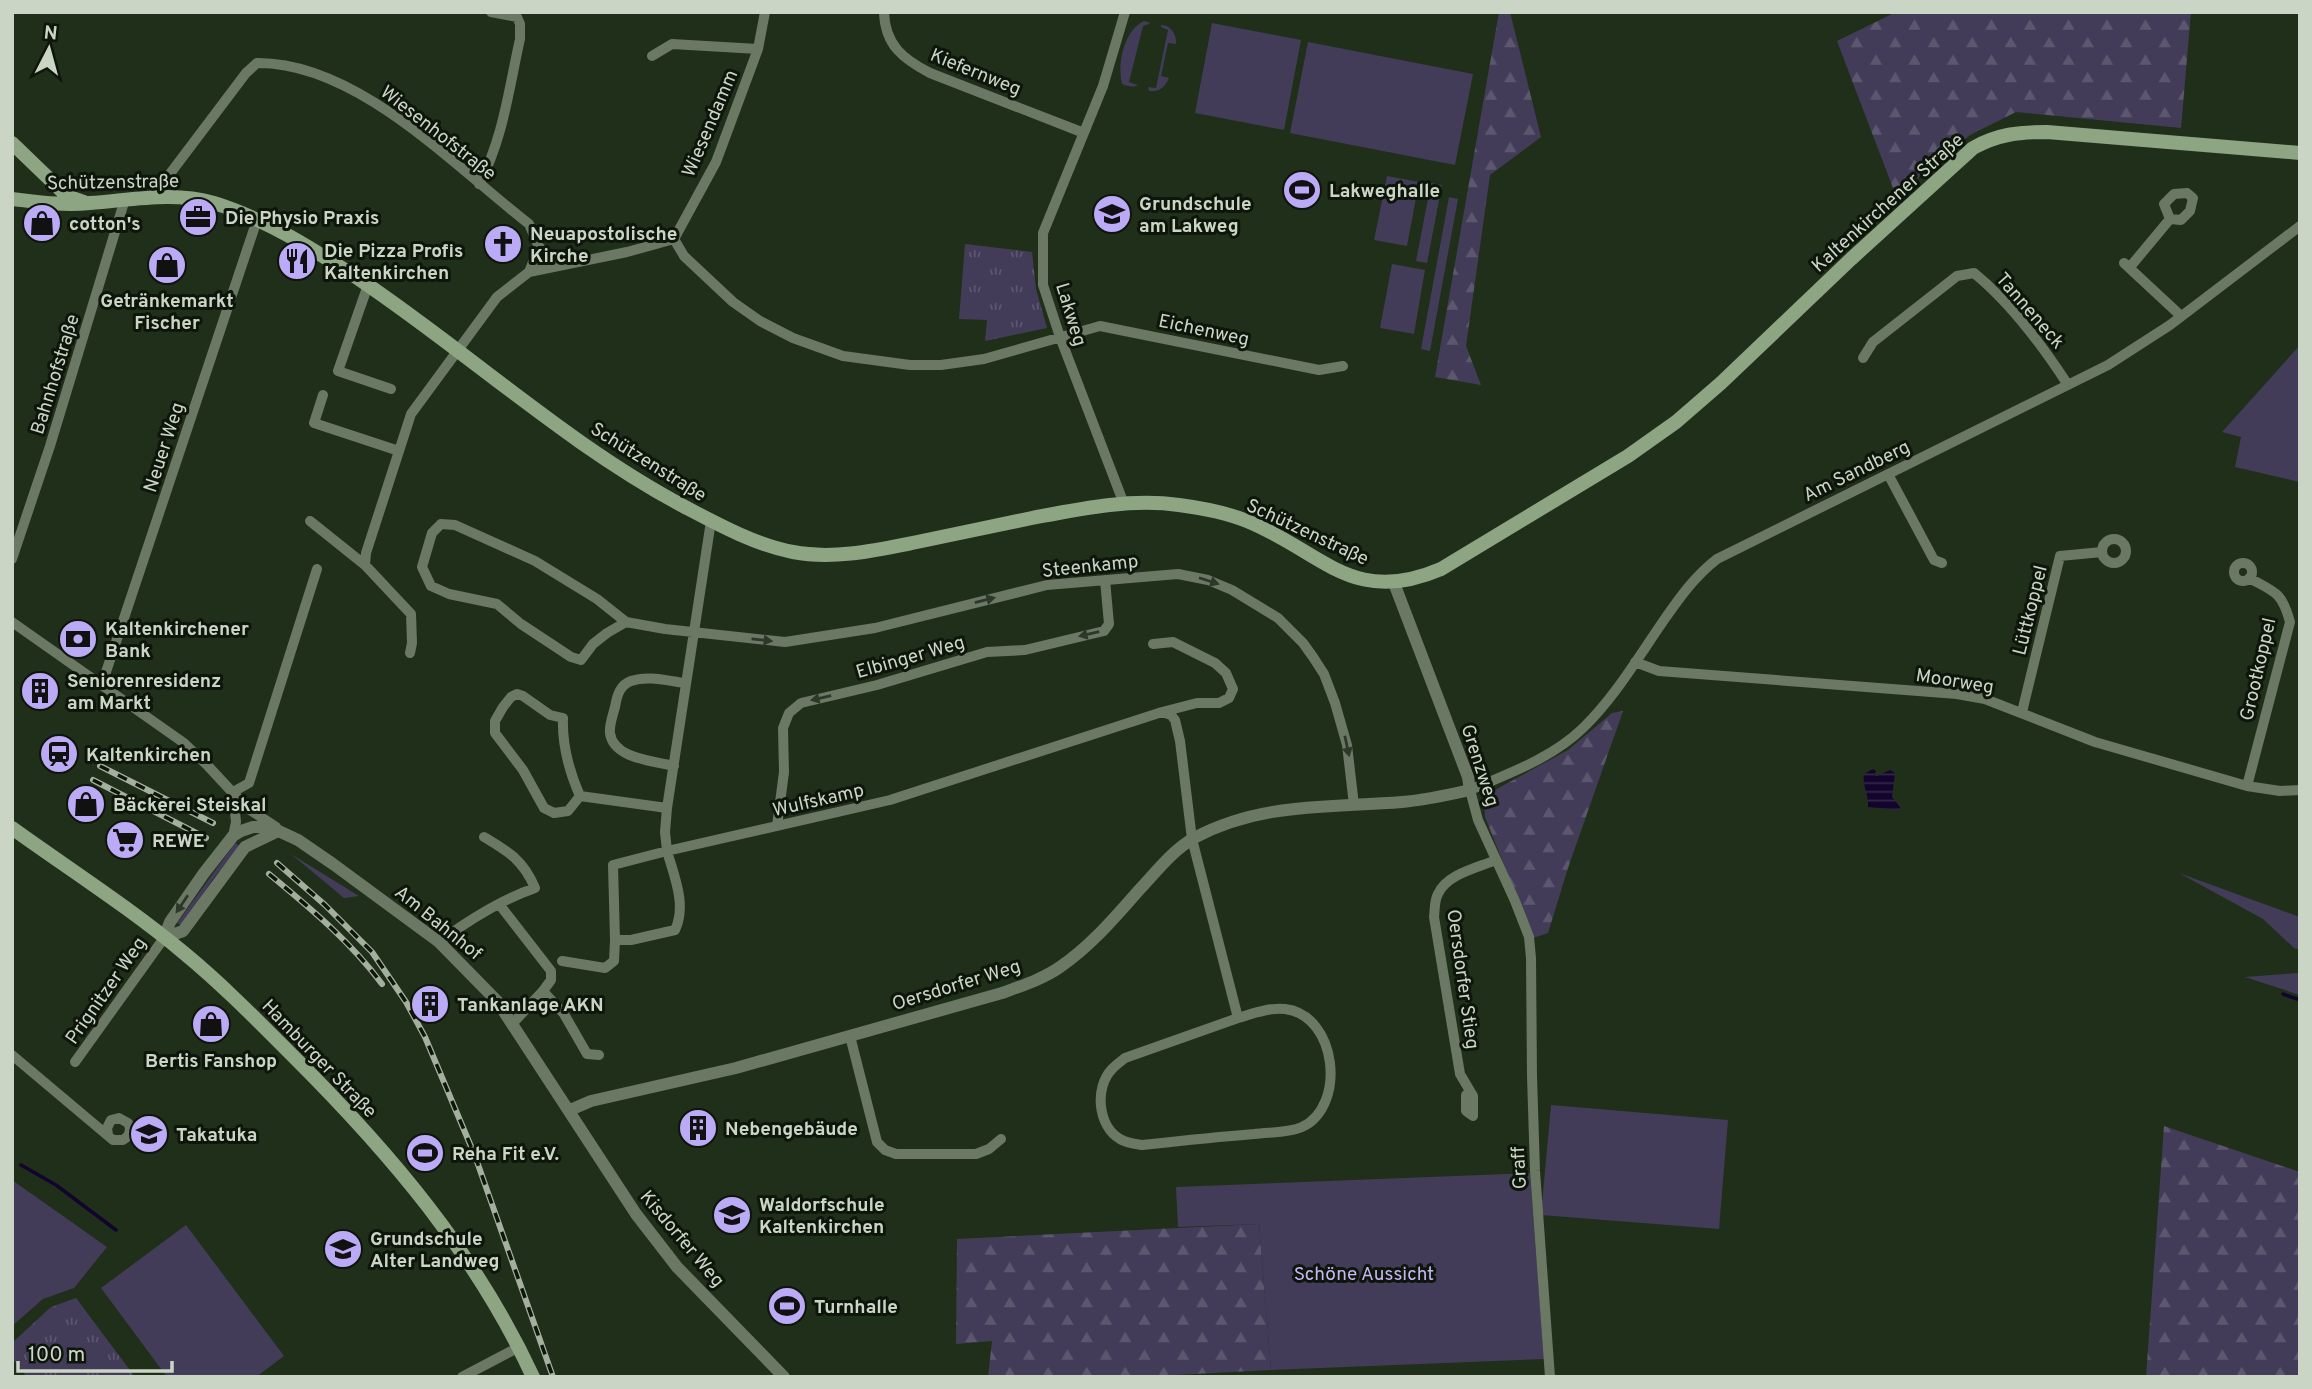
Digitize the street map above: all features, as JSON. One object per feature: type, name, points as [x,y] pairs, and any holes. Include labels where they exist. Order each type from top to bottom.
[{"type":"main road","name":"Kaltenkirchener Straße","points":[[1394,583],[1418,579],[1441,569],[1629,456],[1676,422],[1973,148],[1991,138],[2015,132],[2047,132],[2300,153]]},
{"type":"main road","points":[[12,143],[67,195],[88,204]]},
{"type":"main road","points":[[49,203],[56,193],[56,186]]},
{"type":"main road","name":"Schützenstraße","points":[[12,199],[88,204],[157,196],[184,197],[213,203],[257,220],[314,250],[368,285],[557,425],[646,486],[711,521],[755,540],[793,552],[827,555],[863,552],[1065,512],[1124,504],[1163,503],[1206,508],[1247,522],[1360,580],[1394,583]]},
{"type":"main road","name":"Hamburger Straße","points":[[12,828],[183,952],[252,1015],[338,1102],[399,1169],[445,1227],[496,1305],[533,1377]]},
{"type":"street","points":[[479,184],[498,141],[520,39],[517,17],[491,12]]},
{"type":"street","name":"Wiesendamm","points":[[674,239],[716,162],[758,49],[765,12]]},
{"type":"street","name":"Kiefernweg","points":[[884,12],[885,26],[893,44],[906,61],[929,73],[1084,133]]},
{"type":"street","name":"Lakweg","points":[[1124,504],[1059,337],[1043,285],[1043,233],[1103,86],[1125,12]]},
{"type":"street","points":[[653,56],[672,44],[758,49]]},
{"type":"street","name":"Wiesenhofstraße","points":[[157,196],[169,175],[243,78],[257,63],[277,63],[320,74],[369,100],[408,126],[529,224],[539,247],[564,264]]},
{"type":"street","name":"Bahnhofstraße","points":[[12,559],[50,446],[125,199]]},
{"type":"street","points":[[2170,219],[2127,265],[2181,316]]},
{"type":"street","name":"Neuer Weg","points":[[102,684],[257,220]]},
{"type":"street","name":"Am Sandberg","points":[[1470,790],[1531,765],[1583,728],[1635,662],[1686,588],[1717,559],[2108,365],[2181,316],[2300,226]]},
{"type":"street","points":[[365,565],[366,553],[411,414],[497,298],[529,272],[628,252],[674,239]]},
{"type":"street","name":"Eichenweg","points":[[674,239],[684,256],[733,302],[793,338],[843,356],[910,365],[941,365],[984,359],[1100,326],[1319,370],[1343,366]]},
{"type":"street","points":[[529,272],[539,247]]},
{"type":"street","name":"Tanneneck","points":[[1863,358],[1873,342],[1957,276],[1974,273],[1992,287],[2041,346],[2068,385]]},
{"type":"street","points":[[368,285],[338,371],[391,389]]},
{"type":"street","points":[[323,395],[314,423],[399,451]]},
{"type":"street","points":[[1888,474],[1934,561],[1942,563]]},
{"type":"street","points":[[310,521],[365,565],[411,614],[410,653]]},
{"type":"street","points":[[562,961],[605,968],[614,961],[615,940],[631,940],[675,930],[680,919],[681,909],[665,832],[711,521]]},
{"type":"street","points":[[441,524],[455,525],[536,561],[597,599],[626,622],[593,644],[581,660],[571,657],[521,624],[497,604],[449,594],[431,586],[422,568],[432,533],[441,524]]},
{"type":"street","name":"Lüttkoppel","points":[[2022,712],[2060,556],[2102,552]]},
{"type":"street","points":[[233,792],[249,783],[317,569]]},
{"type":"street","name":"Steenkamp","points":[[626,622],[785,642],[875,628],[1047,585],[1178,574],[1208,580],[1232,590],[1278,618],[1303,643],[1324,674],[1347,744],[1354,804]]},
{"type":"street","name":"Grootkoppel","points":[[2247,786],[2290,622],[2286,604],[2276,592],[2249,578]]},
{"type":"street","name":"Elbinger Weg","points":[[777,826],[784,772],[783,728],[789,713],[801,703],[877,685],[987,652],[1025,650],[1104,631],[1109,624],[1105,580]]},
{"type":"street","name":"Grenzweg","points":[[1394,583],[1468,777],[1478,820],[1529,937],[1531,958]]},
{"type":"street","points":[[12,622],[184,743],[233,792],[251,826],[245,847],[183,931],[164,938]]},
{"type":"street","name":"Wulfskamp","points":[[615,940],[613,865],[890,800],[1162,712],[1197,703],[1219,703],[1229,698],[1233,689],[1226,673],[1215,663],[1172,642],[1153,644]]},
{"type":"street","name":"Moorweg","points":[[1635,662],[1659,671],[1957,694],[1985,699],[2095,742],[2247,786],[2280,791],[2300,790]]},
{"type":"street","points":[[674,766],[629,755],[614,744],[610,732],[617,696],[625,684],[640,678],[685,683]]},
{"type":"street","points":[[511,696],[523,696],[550,715],[563,718],[562,730],[568,762],[580,796],[568,811],[554,813],[544,808],[523,770],[495,733],[495,722],[511,696]]},
{"type":"street","points":[[1162,712],[1171,715],[1175,720],[1192,839],[1238,1018]]},
{"type":"street","name":"Oersdorfer Weg","points":[[570,1110],[591,1101],[736,1068],[1028,984],[1058,968],[1086,947],[1171,856],[1192,839],[1229,822],[1269,811],[1433,798],[1470,790]]},
{"type":"street","points":[[580,796],[667,808]]},
{"type":"street","points":[[164,938],[172,919],[233,836],[242,808]]},
{"type":"street","name":"Am Bahnhof","points":[[242,808],[274,823],[274,833]]},
{"type":"street","points":[[233,836],[251,826]]},
{"type":"street","name":"Am Bahnhof","points":[[251,826],[264,826],[274,833],[298,840],[439,942],[484,987],[570,1110]]},
{"type":"street","points":[[245,847],[274,833]]},
{"type":"street","points":[[439,942],[467,921],[514,895],[535,888],[528,871],[517,858],[484,837]]},
{"type":"street","name":"Oersdorfer Stieg","points":[[1469,1093],[1460,1074],[1434,917],[1435,904],[1437,895],[1447,882],[1496,860]]},
{"type":"street","points":[[499,904],[551,971],[551,980],[512,1024]]},
{"type":"street","name":"Prignitzer Weg","points":[[75,1062],[164,938]]},
{"type":"street","name":"Graff","points":[[1531,958],[1535,1171],[1550,1377]]},
{"type":"street","points":[[542,991],[564,1014],[587,1054],[599,1055]]},
{"type":"street","points":[[1286,1009],[1307,1017],[1321,1033],[1328,1054],[1329,1075],[1328,1099],[1318,1116],[1301,1128],[1142,1145],[1122,1141],[1109,1131],[1101,1102],[1110,1070],[1125,1058],[1238,1018],[1262,1011],[1286,1009]]},
{"type":"street","points":[[850,1036],[877,1142],[885,1150],[896,1154],[976,1154],[989,1149],[1001,1139]]},
{"type":"street","points":[[12,1055],[108,1135]]},
{"type":"street","name":"Kisdorfer Weg","points":[[570,1110],[630,1206],[677,1267],[784,1377]]},
{"type":"street","points":[[462,1377],[519,1347]]},
{"type":"green space","points":[[1499,12],[1510,12],[1541,137],[1490,175],[1466,346],[1481,385],[1435,377]]},
{"type":"green space","points":[[1896,12],[2191,12],[2181,128],[2016,112],[1970,135],[1896,196],[1837,41]]},
{"type":"green space","points":[[1144,21],[1151,23],[1143,26],[1129,82],[1138,85],[1128,86],[1122,84],[1121,58],[1131,32]]},
{"type":"green space","points":[[1212,23],[1301,40],[1284,130],[1195,113]]},
{"type":"green space","points":[[1161,25],[1173,31],[1176,44],[1168,43],[1161,76],[1169,78],[1159,90],[1149,91],[1148,87],[1156,88],[1168,30]]},
{"type":"green space","points":[[1308,42],[1473,74],[1455,165],[1290,133]]},
{"type":"green space","points":[[1387,176],[1419,182],[1407,246],[1374,240]]},
{"type":"green space","points":[[1431,183],[1442,185],[1427,263],[1416,261]]},
{"type":"green space","points":[[1449,197],[1458,199],[1430,351],[1421,349]]},
{"type":"green space","points":[[965,244],[1032,252],[1036,289],[1047,328],[985,341],[987,320],[959,319]]},
{"type":"green space","points":[[1392,264],[1425,270],[1414,334],[1380,328]]},
{"type":"green space","points":[[2300,345],[2300,482],[2235,467],[2241,437],[2222,432]]},
{"type":"green space","points":[[1623,711],[1548,933],[1533,938],[1485,817],[1484,796],[1568,750],[1612,713]]},
{"type":"green space","points":[[235,843],[240,846],[213,879],[182,926],[177,923]]},
{"type":"green space","points":[[291,854],[359,896],[344,898]]},
{"type":"green space","points":[[2179,873],[2300,917],[2300,950],[2294,948],[2263,919]]},
{"type":"green space","points":[[2298,973],[2300,995],[2245,977]]},
{"type":"green space","points":[[1551,1105],[1728,1120],[1719,1229],[1541,1215]]},
{"type":"green space","points":[[2164,1126],[2300,1172],[2300,1377],[2146,1377]]},
{"type":"green space","name":"Schöne Aussicht","points":[[1530,1173],[1544,1359],[1271,1370],[1259,1224],[1178,1227],[1176,1187]]},
{"type":"green space","points":[[12,1180],[107,1247],[74,1288],[43,1299],[12,1326]]},
{"type":"green space","points":[[1259,1224],[1271,1370],[1137,1377],[988,1377],[992,1341],[956,1344],[957,1239]]},
{"type":"green space","points":[[186,1225],[284,1356],[256,1377],[167,1377],[101,1288]]},
{"type":"green space","points":[[76,1298],[135,1377],[27,1377],[12,1358],[12,1343],[51,1307]]},
{"type":"shaded area","points":[[1873,769],[1876,771],[1874,775],[1877,776],[1890,770],[1895,773],[1892,797],[1900,810],[1868,807],[1864,774]]},
{"type":"waterway","points":[[2283,994],[2300,1000]]},
{"type":"waterway","points":[[21,1165],[56,1185],[116,1230]]},
{"type":"railway","points":[[100,766],[213,823]]},
{"type":"railway","points":[[93,780],[206,838]]},
{"type":"railway","points":[[277,863],[325,905],[372,952],[406,1002],[425,1037],[475,1156],[553,1377]]},
{"type":"railway","points":[[269,874],[343,939],[382,984]]},
{"type":"place","name":"Lakweghalle","points":[[1302,190]]},
{"type":"place","name":"Grundschule am Lakweg","points":[[1112,214]]},
{"type":"place","name":"Die Physio Praxis","points":[[198,217]]},
{"type":"place","name":"cotton's","points":[[42,223]]},
{"type":"place","name":"Neuapostolische Kirche","points":[[503,244]]},
{"type":"place","name":"Die Pizza Profis Kaltenkirchen","points":[[297,261]]},
{"type":"place","name":"Getränkemarkt Fischer","points":[[167,265]]},
{"type":"place","name":"Kaltenkirchener Bank","points":[[78,639]]},
{"type":"place","name":"Seniorenresidenz am Markt","points":[[40,691]]},
{"type":"place","name":"Kaltenkirchen","points":[[59,754]]},
{"type":"place","name":"Bäckerei Steiskal","points":[[86,804]]},
{"type":"place","name":"REWE","points":[[125,840]]},
{"type":"place","name":"Tankanlage AKN","points":[[430,1004]]},
{"type":"place","name":"Bertis Fanshop","points":[[211,1024]]},
{"type":"place","name":"Nebengebäude","points":[[698,1128]]},
{"type":"place","name":"Takatuka","points":[[149,1134]]},
{"type":"place","name":"Reha Fit e.V.","points":[[425,1153]]},
{"type":"place","name":"Waldorfschule Kaltenkirchen","points":[[732,1215]]},
{"type":"place","name":"Grundschule Alter Landweg","points":[[343,1249]]},
{"type":"place","name":"Turnhalle","points":[[787,1306]]}]
